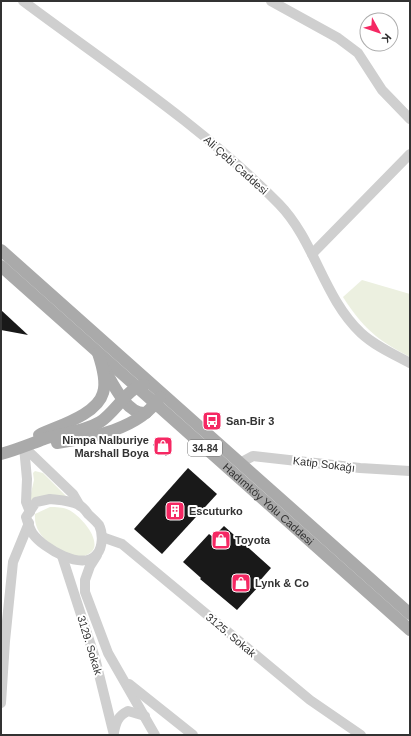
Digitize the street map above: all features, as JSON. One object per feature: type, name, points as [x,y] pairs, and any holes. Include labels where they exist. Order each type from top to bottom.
[{"type":"main road","name":"Hadımköy Yolu Caddesi","points":[[1,250],[410,614]]},
{"type":"main road","name":"Hadımköy Yolu Caddesi","points":[[1,266],[410,630]]},
{"type":"main road","points":[[98,352],[103,367],[123,400],[134,410],[146,413]]},
{"type":"main road","points":[[24,447],[38,435],[82,415],[95,407],[103,394],[103,367]]},
{"type":"main road","points":[[1,454],[45,439],[93,426],[111,413],[136,387],[147,385],[158,390],[155,404],[146,413],[122,426],[100,434],[57,443],[24,447]]},
{"type":"street","name":"Ali Çebi Caddesi","points":[[23,1],[203,136],[254,180],[293,220],[330,290],[345,313],[361,333],[378,346],[410,363]]},
{"type":"street","points":[[271,1],[338,38],[358,53],[382,90],[410,119]]},
{"type":"street","points":[[312,254],[410,154]]},
{"type":"street","points":[[24,447],[73,494],[80,506],[99,525],[102,545],[90,566],[85,580],[85,592],[108,653],[155,735]]},
{"type":"street","points":[[24,447],[27,480],[26,502],[30,512]]},
{"type":"street","name":"Katip Sokağı","points":[[240,463],[253,456],[360,468],[410,470]]},
{"type":"street","points":[[80,506],[63,500],[36,502],[26,517],[33,535],[43,544],[62,556],[74,560],[85,560],[97,555]]},
{"type":"street","points":[[1,703],[5,641],[13,562],[29,523]]},
{"type":"street","name":"3125. Sokak","points":[[102,537],[122,544],[310,700],[361,735]]},
{"type":"street","name":"3129. Sokak","points":[[62,556],[95,658],[114,735]]},
{"type":"street","points":[[122,679],[193,735]]},
{"type":"street","points":[[114,735],[116,720],[122,713],[128,711],[145,716]]},
{"type":"green space","points":[[362,280],[410,294],[410,357],[380,339],[364,325],[343,297]]},
{"type":"green space","points":[[35,471],[43,473],[68,498],[29,502],[34,480],[33,473]]},
{"type":"green space","points":[[50,507],[67,509],[78,516],[87,526],[93,537],[94,548],[92,552],[79,558],[56,547],[43,537],[35,523],[35,514]]},
{"type":"building","points":[[1,310],[28,335],[1,330]]},
{"type":"building","points":[[158,439],[171,450],[166,456],[153,445]]},
{"type":"building","name":"Escuturko","points":[[188,468],[217,494],[162,554],[134,529]]},
{"type":"building","points":[[224,526],[271,568],[257,584],[259,586],[237,610],[200,579],[201,578],[183,562],[209,534],[213,537]]},
{"type":"place","name":"San-Bir 3","points":[[212,421]]},
{"type":"place","name":"Nimpa Nalburiye Marshall Boya","points":[[163,446]]},
{"type":"place","name":"Escuturko","points":[[175,511]]},
{"type":"place","name":"Toyota","points":[[221,540]]},
{"type":"place","name":"Lynk & Co","points":[[241,583]]}]
